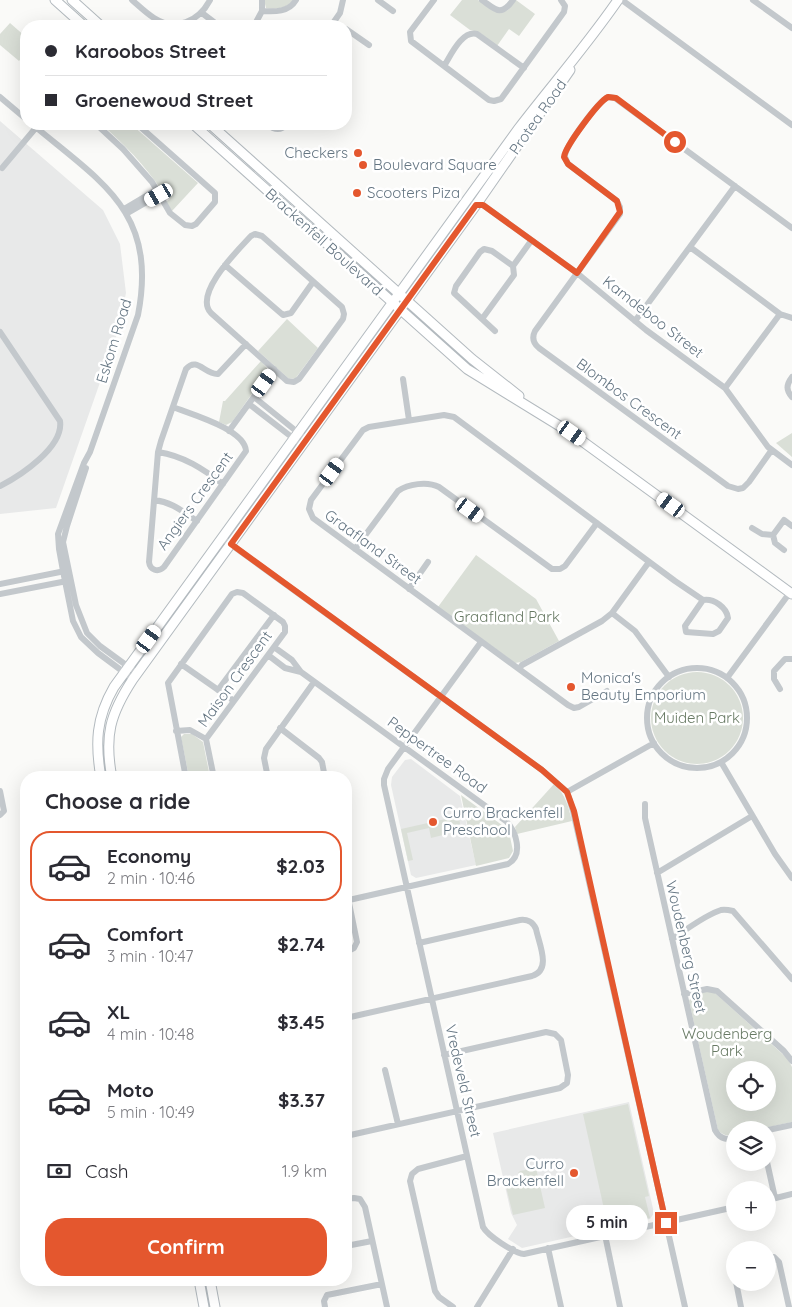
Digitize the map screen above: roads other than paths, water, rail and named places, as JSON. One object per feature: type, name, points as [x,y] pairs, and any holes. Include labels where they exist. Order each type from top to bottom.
[{"type":"street","points":[[55,0],[77,20]]},
{"type":"street","points":[[72,0],[95,20]]},
{"type":"street","points":[[132,0],[157,20]]},
{"type":"street","points":[[190,20],[202,13],[210,0]]},
{"type":"street","points":[[257,20],[262,11],[262,0]]},
{"type":"street","points":[[262,11],[280,11],[290,7],[296,0]]},
{"type":"street","points":[[335,20],[343,6],[344,0]]},
{"type":"street","points":[[378,0],[393,12]]},
{"type":"street","points":[[434,0],[411,30],[410,36],[413,44],[489,100],[494,101],[501,99],[564,12],[565,6],[561,0]]},
{"type":"street","points":[[482,0],[500,11],[506,8],[513,0]]},
{"type":"street","name":"Protea Road","points":[[403,297],[470,195],[618,0]]},
{"type":"street","points":[[622,0],[792,125]]},
{"type":"street","points":[[753,0],[792,28]]},
{"type":"street","points":[[202,13],[211,20]]},
{"type":"street","points":[[352,33],[369,45]]},
{"type":"street","points":[[444,66],[464,36],[472,33],[477,34],[524,68]]},
{"type":"street","name":"Protea Road","points":[[403,297],[480,203],[566,76],[578,54]]},
{"type":"street","points":[[0,97],[20,114]]},
{"type":"street","points":[[577,273],[620,212],[617,201],[568,164],[564,157],[567,148],[599,103],[605,98],[616,98],[792,228]]},
{"type":"street","points":[[2,168],[31,130]]},
{"type":"street","name":"Eskom Road","points":[[41,130],[102,182],[125,212],[137,238],[140,251],[142,274],[140,300],[135,324],[90,452],[64,534],[66,571],[74,621],[81,636],[135,676]]},
{"type":"street","points":[[102,130],[123,149],[152,182],[170,212],[185,225],[190,226],[198,223],[216,200],[213,192],[144,130]]},
{"type":"street","name":"Brackenfell Boulevard","points":[[200,130],[467,369],[581,440],[791,592]]},
{"type":"street","name":"Brackenfell Boulevard","points":[[217,130],[472,359],[532,408]]},
{"type":"street","points":[[635,321],[735,186]]},
{"type":"street","points":[[125,212],[158,193]]},
{"type":"street","name":"Kamdeboo Street","points":[[470,195],[577,273],[635,321],[725,388],[772,451],[792,465]]},
{"type":"street","points":[[258,234],[313,282],[342,307],[344,317],[298,380],[294,382],[289,382],[206,307],[216,277],[251,236],[258,234]]},
{"type":"street","points":[[482,319],[514,275],[513,266],[531,241]]},
{"type":"street","points":[[690,247],[780,314],[792,318]]},
{"type":"street","points":[[495,330],[456,296],[455,288],[480,252],[484,250],[490,250],[513,266]]},
{"type":"street","points":[[225,265],[283,315],[291,313],[313,282]]},
{"type":"street","name":"Blombos Crescent","points":[[577,273],[535,331],[533,340],[536,346],[728,486],[738,489],[747,485],[772,451]]},
{"type":"street","points":[[100,771],[97,740],[100,717],[108,697],[393,303],[403,297]]},
{"type":"street","points":[[111,771],[108,748],[110,728],[117,704],[135,676],[400,310],[403,297]]},
{"type":"street","points":[[725,388],[780,314]]},
{"type":"street","points":[[0,332],[60,421],[61,426],[58,436],[47,451],[18,476],[0,486]]},
{"type":"street","name":"Angiers Crescent","points":[[173,407],[229,430],[243,442],[246,451],[162,569],[157,570],[152,569],[149,562],[158,452],[173,407],[187,367],[196,364],[212,374],[218,374],[246,344]]},
{"type":"street","points":[[229,430],[274,369]]},
{"type":"street","points":[[792,377],[787,386],[792,398]]},
{"type":"street","points":[[403,379],[409,420]]},
{"type":"street","points":[[254,397],[277,415],[296,436]]},
{"type":"street","points":[[248,404],[304,442]]},
{"type":"street","points":[[272,422],[277,415]]},
{"type":"street","name":"Graafland Street","points":[[608,691],[581,706],[571,707],[313,518],[309,512],[310,503],[363,430],[369,427],[444,415],[454,417],[649,562],[703,600],[713,601],[726,611],[728,618],[719,631],[714,634],[688,633],[685,631],[685,626],[703,600]]},
{"type":"street","points":[[158,452],[195,464],[223,484]]},
{"type":"street","points":[[355,549],[398,491],[405,487],[426,484],[433,484],[439,487],[552,569],[557,570],[565,566],[597,523]]},
{"type":"street","points":[[154,500],[164,501],[176,506],[197,521]]},
{"type":"street","points":[[772,535],[784,520],[792,526]]},
{"type":"street","points":[[752,528],[762,534],[772,535]]},
{"type":"street","points":[[772,535],[775,543],[784,550]]},
{"type":"street","points":[[222,538],[542,770],[567,792],[574,811],[685,1307]]},
{"type":"street","points":[[409,589],[428,562]]},
{"type":"street","points":[[519,669],[526,662],[612,613],[649,562]]},
{"type":"street","points":[[0,584],[66,571]]},
{"type":"street","points":[[0,594],[68,581]]},
{"type":"street","points":[[727,678],[791,592]]},
{"type":"street","name":"Maison Crescent","points":[[185,771],[168,683],[235,593],[243,593],[283,622],[286,629],[206,739],[213,771]]},
{"type":"street","points":[[612,613],[636,631],[669,677]]},
{"type":"street","points":[[218,690],[274,615]]},
{"type":"street","name":"Vredeveld Street","points":[[481,642],[388,769],[384,785],[482,1227],[486,1233],[519,1253],[524,1254],[726,1209]]},
{"type":"street","points":[[274,647],[292,660],[301,672]]},
{"type":"street","points":[[268,655],[285,668],[301,672]]},
{"type":"street","points":[[780,689],[774,679],[774,671],[785,659],[792,659]]},
{"type":"street","points":[[182,664],[234,701]]},
{"type":"street","points":[[692,668],[717,672],[734,684],[744,699],[748,717],[741,744],[721,762],[709,767],[683,766],[671,761],[661,753],[654,743],[647,723],[649,707],[654,692],[669,677],[680,671],[692,668]]},
{"type":"street","name":"Peppertree Road","points":[[301,672],[508,823],[514,833],[518,852],[515,859],[508,864],[352,899]]},
{"type":"street","points":[[267,771],[264,752],[314,682]]},
{"type":"street","points":[[280,728],[319,758],[324,771]]},
{"type":"street","points":[[176,731],[190,730],[206,739]]},
{"type":"street","points":[[567,792],[654,743]]},
{"type":"street","points":[[721,762],[774,854],[792,878]]},
{"type":"street","points":[[0,790],[4,811],[0,815]]},
{"type":"street","name":"Woudenberg Street","points":[[645,804],[645,818],[715,1130],[718,1135],[726,1138]]},
{"type":"street","points":[[657,873],[752,816]]},
{"type":"street","points":[[672,939],[711,915],[722,910],[728,910],[733,912],[792,979]]},
{"type":"street","points":[[352,918],[356,942],[352,950]]},
{"type":"street","points":[[352,1017],[535,975],[543,965],[538,937],[533,924],[523,920],[419,943]]},
{"type":"street","points":[[684,994],[707,989],[716,990],[784,1051],[792,1061]]},
{"type":"street","points":[[352,1135],[560,1088],[566,1083],[568,1074],[561,1040],[555,1034],[546,1032],[444,1055]]},
{"type":"street","points":[[385,1070],[398,1124]]},
{"type":"street","points":[[776,1128],[792,1125]]},
{"type":"street","points":[[453,1307],[434,1291],[410,1181],[412,1174],[418,1168],[467,1156]]},
{"type":"street","points":[[776,1198],[792,1194]]},
{"type":"street","points":[[352,1198],[357,1198],[362,1201],[386,1307]]},
{"type":"street","points":[[605,1235],[620,1307]]},
{"type":"street","points":[[352,1245],[372,1241]]},
{"type":"street","points":[[548,1248],[561,1307]]},
{"type":"street","points":[[477,1307],[513,1249]]},
{"type":"street","points":[[776,1259],[779,1262],[789,1307]]},
{"type":"street","points":[[325,1307],[324,1301],[327,1295],[382,1284]]},
{"type":"street","points":[[200,1286],[204,1307]]},
{"type":"street","points":[[211,1286],[215,1307]]},
{"type":"street","points":[[738,1291],[741,1307]]},
{"type":"place","name":"Checkers","points":[[358,153]]},
{"type":"place","name":"Boulevard Square","points":[[363,165]]},
{"type":"place","name":"Scooters Piza","points":[[357,193]]},
{"type":"place","name":"Monica's Beauty Emporium","points":[[571,687]]},
{"type":"place","name":"Curro Brackenfell Preschool","points":[[433,822]]},
{"type":"place","name":"Curro Brackenfell","points":[[574,1173]]},
{"type":"park label","name":"Graafland Park","points":[[507,617]]},
{"type":"park label","name":"Muiden Park","points":[[697,718]]},
{"type":"park label","name":"Woudenberg Park","points":[[727,1042]]}]
